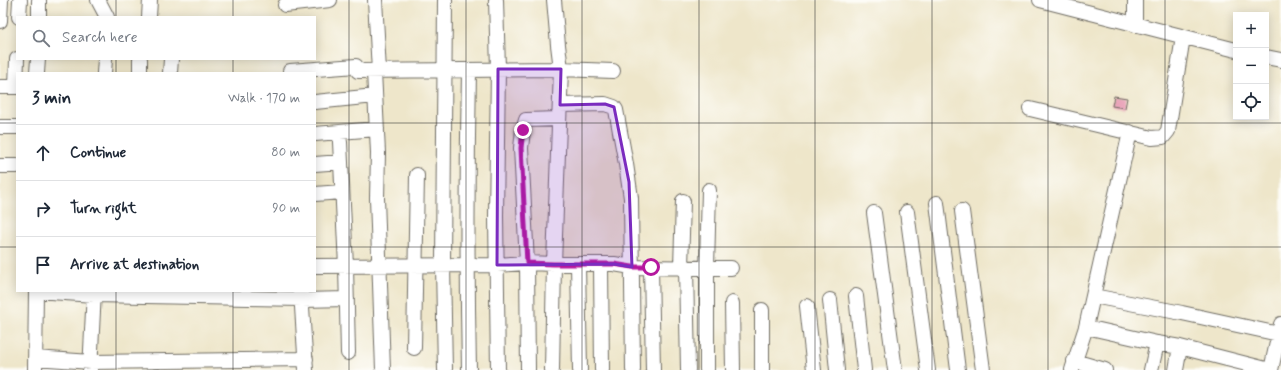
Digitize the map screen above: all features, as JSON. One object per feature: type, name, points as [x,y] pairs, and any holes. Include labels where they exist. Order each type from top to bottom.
[{"type":"street","points":[[0,21],[1,0]]},
{"type":"street","points":[[19,16],[20,0]]},
{"type":"street","points":[[38,16],[39,0]]},
{"type":"street","points":[[98,0],[106,16]]},
{"type":"street","points":[[149,16],[150,0]]},
{"type":"street","points":[[286,7],[330,0]]},
{"type":"street","points":[[375,0],[375,96],[383,370]]},
{"type":"street","points":[[445,0],[443,265],[446,370]]},
{"type":"street","points":[[496,0],[498,69],[496,216],[498,370]]},
{"type":"street","points":[[552,370],[561,69],[554,0]]},
{"type":"street","points":[[1040,0],[1233,49]]},
{"type":"street","points":[[1135,0],[1135,25]]},
{"type":"street","points":[[1030,109],[1130,132],[1159,138],[1163,137],[1168,131],[1183,37]]},
{"type":"street","points":[[1269,58],[1281,60]]},
{"type":"street","points":[[17,60],[17,72]]},
{"type":"street","points":[[37,72],[38,60]]},
{"type":"street","points":[[104,72],[106,60]]},
{"type":"street","points":[[140,60],[140,72]]},
{"type":"street","points":[[170,72],[171,60]]},
{"type":"street","points":[[290,68],[357,68],[376,71],[498,69],[613,71]]},
{"type":"street","points":[[468,70],[466,171],[469,370]]},
{"type":"street","points":[[0,87],[16,87]]},
{"type":"street","points":[[316,102],[375,96]]},
{"type":"street","points":[[528,370],[527,263],[521,148],[523,130],[526,120],[605,104],[614,107],[616,110],[631,198],[633,370]]},
{"type":"street","points":[[0,127],[16,127]]},
{"type":"street","points":[[316,134],[377,129]]},
{"type":"street","points":[[1105,370],[1073,365],[1086,328],[1130,132]]},
{"type":"street","points":[[340,142],[346,266],[348,353]]},
{"type":"street","points":[[316,164],[341,162]]},
{"type":"street","points":[[0,166],[16,166]]},
{"type":"street","points":[[414,348],[417,175]]},
{"type":"street","points":[[707,370],[709,190]]},
{"type":"street","points":[[316,194],[342,192]]},
{"type":"street","points":[[683,201],[688,370]]},
{"type":"street","points":[[937,203],[958,370]]},
{"type":"street","points":[[962,211],[983,370]]},
{"type":"street","points":[[907,212],[928,370]]},
{"type":"street","points":[[874,213],[895,370]]},
{"type":"street","points":[[316,266],[497,265],[527,263],[614,264],[632,267],[731,268]]},
{"type":"street","points":[[578,264],[580,370]]},
{"type":"street","points":[[601,264],[602,370]]},
{"type":"street","points":[[651,267],[653,370]]},
{"type":"street","points":[[36,292],[35,364],[91,366],[306,364],[302,296]]},
{"type":"street","points":[[61,292],[302,296],[347,299]]},
{"type":"street","points":[[91,366],[94,293]]},
{"type":"street","points":[[856,296],[864,370]]},
{"type":"street","points":[[1086,328],[1180,347],[1271,370],[1280,329],[1093,296]]},
{"type":"street","points":[[830,300],[837,370]]},
{"type":"street","points":[[732,303],[733,370]]},
{"type":"street","points":[[806,306],[814,370]]},
{"type":"street","points":[[762,310],[762,370]]},
{"type":"street","points":[[1151,370],[1157,343]]},
{"type":"street","points":[[1176,370],[1180,347]]},
{"type":"highlighted area","points":[[498,69],[561,69],[560,105],[605,104],[614,107],[629,182],[632,267],[614,264],[497,265]]},
{"type":"building","points":[[1114,96],[1127,98],[1125,108],[1112,106]]},
{"type":"route","points":[[523,130],[521,148],[527,263],[614,264],[632,267],[651,267]]}]
